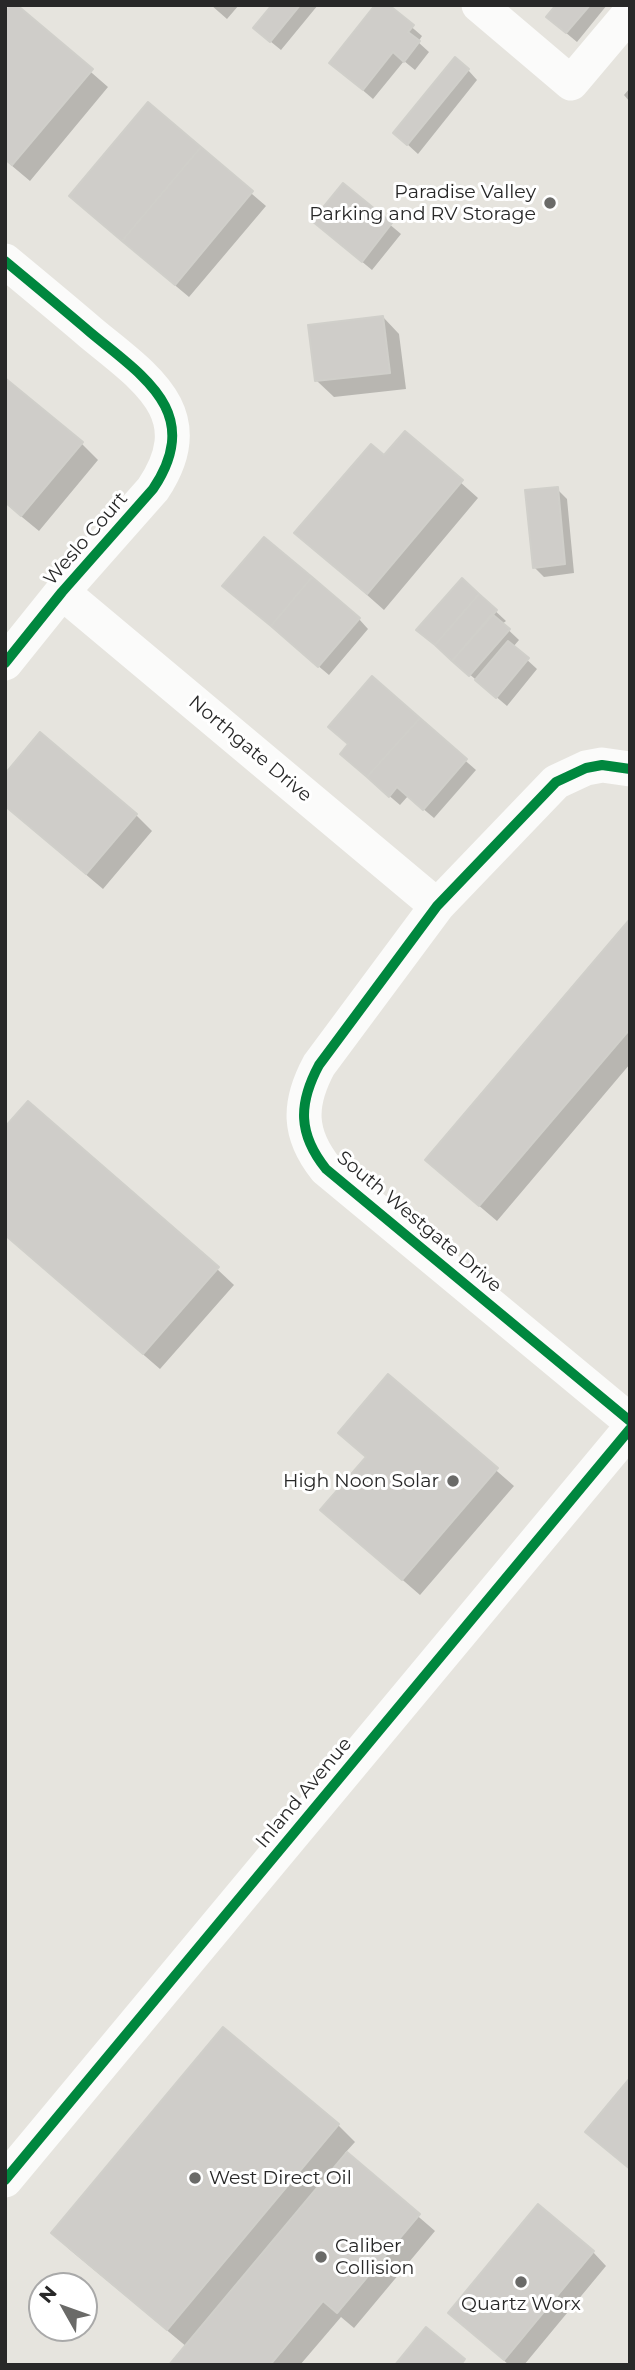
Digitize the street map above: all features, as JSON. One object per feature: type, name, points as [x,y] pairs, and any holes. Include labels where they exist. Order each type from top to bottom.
[{"type":"street","points":[[480,5],[571,83],[630,13]]},
{"type":"street","name":"Weslo Court","points":[[5,261],[151,383],[168,412],[172,444],[162,475],[153,489],[62,592],[5,663]]},
{"type":"street","name":"Northgate Drive","points":[[62,592],[437,906]]},
{"type":"street","name":"South Westgate Drive","points":[[630,769],[603,765],[586,768],[556,782],[437,906],[319,1065],[309,1083],[304,1102],[304,1123],[308,1139],[315,1155],[326,1169],[630,1421]]},
{"type":"street","name":"Inland Avenue","points":[[5,2180],[630,1429]]},
{"type":"building","points":[[11,5],[17,5],[93,69],[12,165],[5,159],[5,12]]},
{"type":"building","points":[[272,5],[300,5],[270,42],[253,28]]},
{"type":"building","points":[[375,5],[389,5],[414,25],[408,32],[420,41],[404,62],[393,52],[363,90],[329,63]]},
{"type":"building","points":[[556,5],[590,5],[566,33],[546,17]]},
{"type":"building","points":[[455,57],[469,69],[407,145],[393,133]]},
{"type":"building","points":[[148,102],[201,147],[122,241],[69,196]]},
{"type":"building","points":[[201,147],[253,191],[175,285],[122,241]]},
{"type":"building","points":[[343,183],[392,223],[362,262],[312,221]]},
{"type":"building","points":[[383,316],[390,373],[315,381],[308,325]]},
{"type":"building","points":[[5,378],[83,442],[21,516],[5,502]]},
{"type":"building","points":[[405,431],[463,480],[367,594],[294,533],[371,444],[384,455]]},
{"type":"building","points":[[558,487],[565,564],[533,568],[525,490]]},
{"type":"building","points":[[264,537],[312,577],[271,626],[222,586]]},
{"type":"building","points":[[312,577],[360,618],[318,667],[271,626]]},
{"type":"building","points":[[462,578],[479,594],[435,645],[416,630]]},
{"type":"building","points":[[479,594],[497,610],[452,661],[435,645]]},
{"type":"building","points":[[492,614],[510,629],[469,676],[452,661]]},
{"type":"building","points":[[508,641],[529,658],[496,698],[475,680]]},
{"type":"building","points":[[372,676],[420,718],[367,777],[340,754],[348,744],[328,727]]},
{"type":"building","points":[[420,718],[467,759],[423,810],[397,787],[389,797],[367,777]]},
{"type":"building","points":[[40,732],[137,814],[86,874],[5,806],[5,774]]},
{"type":"building","points":[[630,919],[630,1029],[479,1206],[425,1160]]},
{"type":"building","points":[[28,1101],[219,1267],[143,1354],[5,1235],[5,1127]]},
{"type":"building","points":[[388,1374],[498,1468],[402,1580],[320,1510],[366,1457],[338,1433]]},
{"type":"building","name":"West Direct Oil","points":[[223,2027],[339,2124],[167,2330],[51,2233]]},
{"type":"building","points":[[630,2078],[630,2169],[585,2132]]},
{"type":"building","name":"Caliber Collision","points":[[347,2152],[420,2214],[337,2313],[323,2301],[270,2365],[169,2365]]},
{"type":"building","name":"Quartz Worx","points":[[538,2204],[594,2251],[504,2360],[448,2313]]},
{"type":"building","points":[[426,2327],[465,2359],[461,2365],[395,2365]]},
{"type":"cycle path","points":[[5,261],[147,382],[161,399],[170,418],[172,439],[167,462],[153,489],[62,592],[5,663]]},
{"type":"cycle path","points":[[630,769],[602,765],[586,768],[556,782],[437,906],[319,1065],[307,1093],[304,1118],[310,1143],[326,1169],[630,1421]]},
{"type":"cycle path","points":[[5,2180],[630,1429]]},
{"type":"place","name":"Paradise Valley Parking and RV Storage","points":[[550,203]]},
{"type":"place","name":"High Noon Solar","points":[[453,1481]]},
{"type":"place","name":"West Direct Oil","points":[[195,2178]]},
{"type":"place","name":"Caliber Collision","points":[[321,2257]]},
{"type":"place","name":"Quartz Worx","points":[[521,2282]]}]
